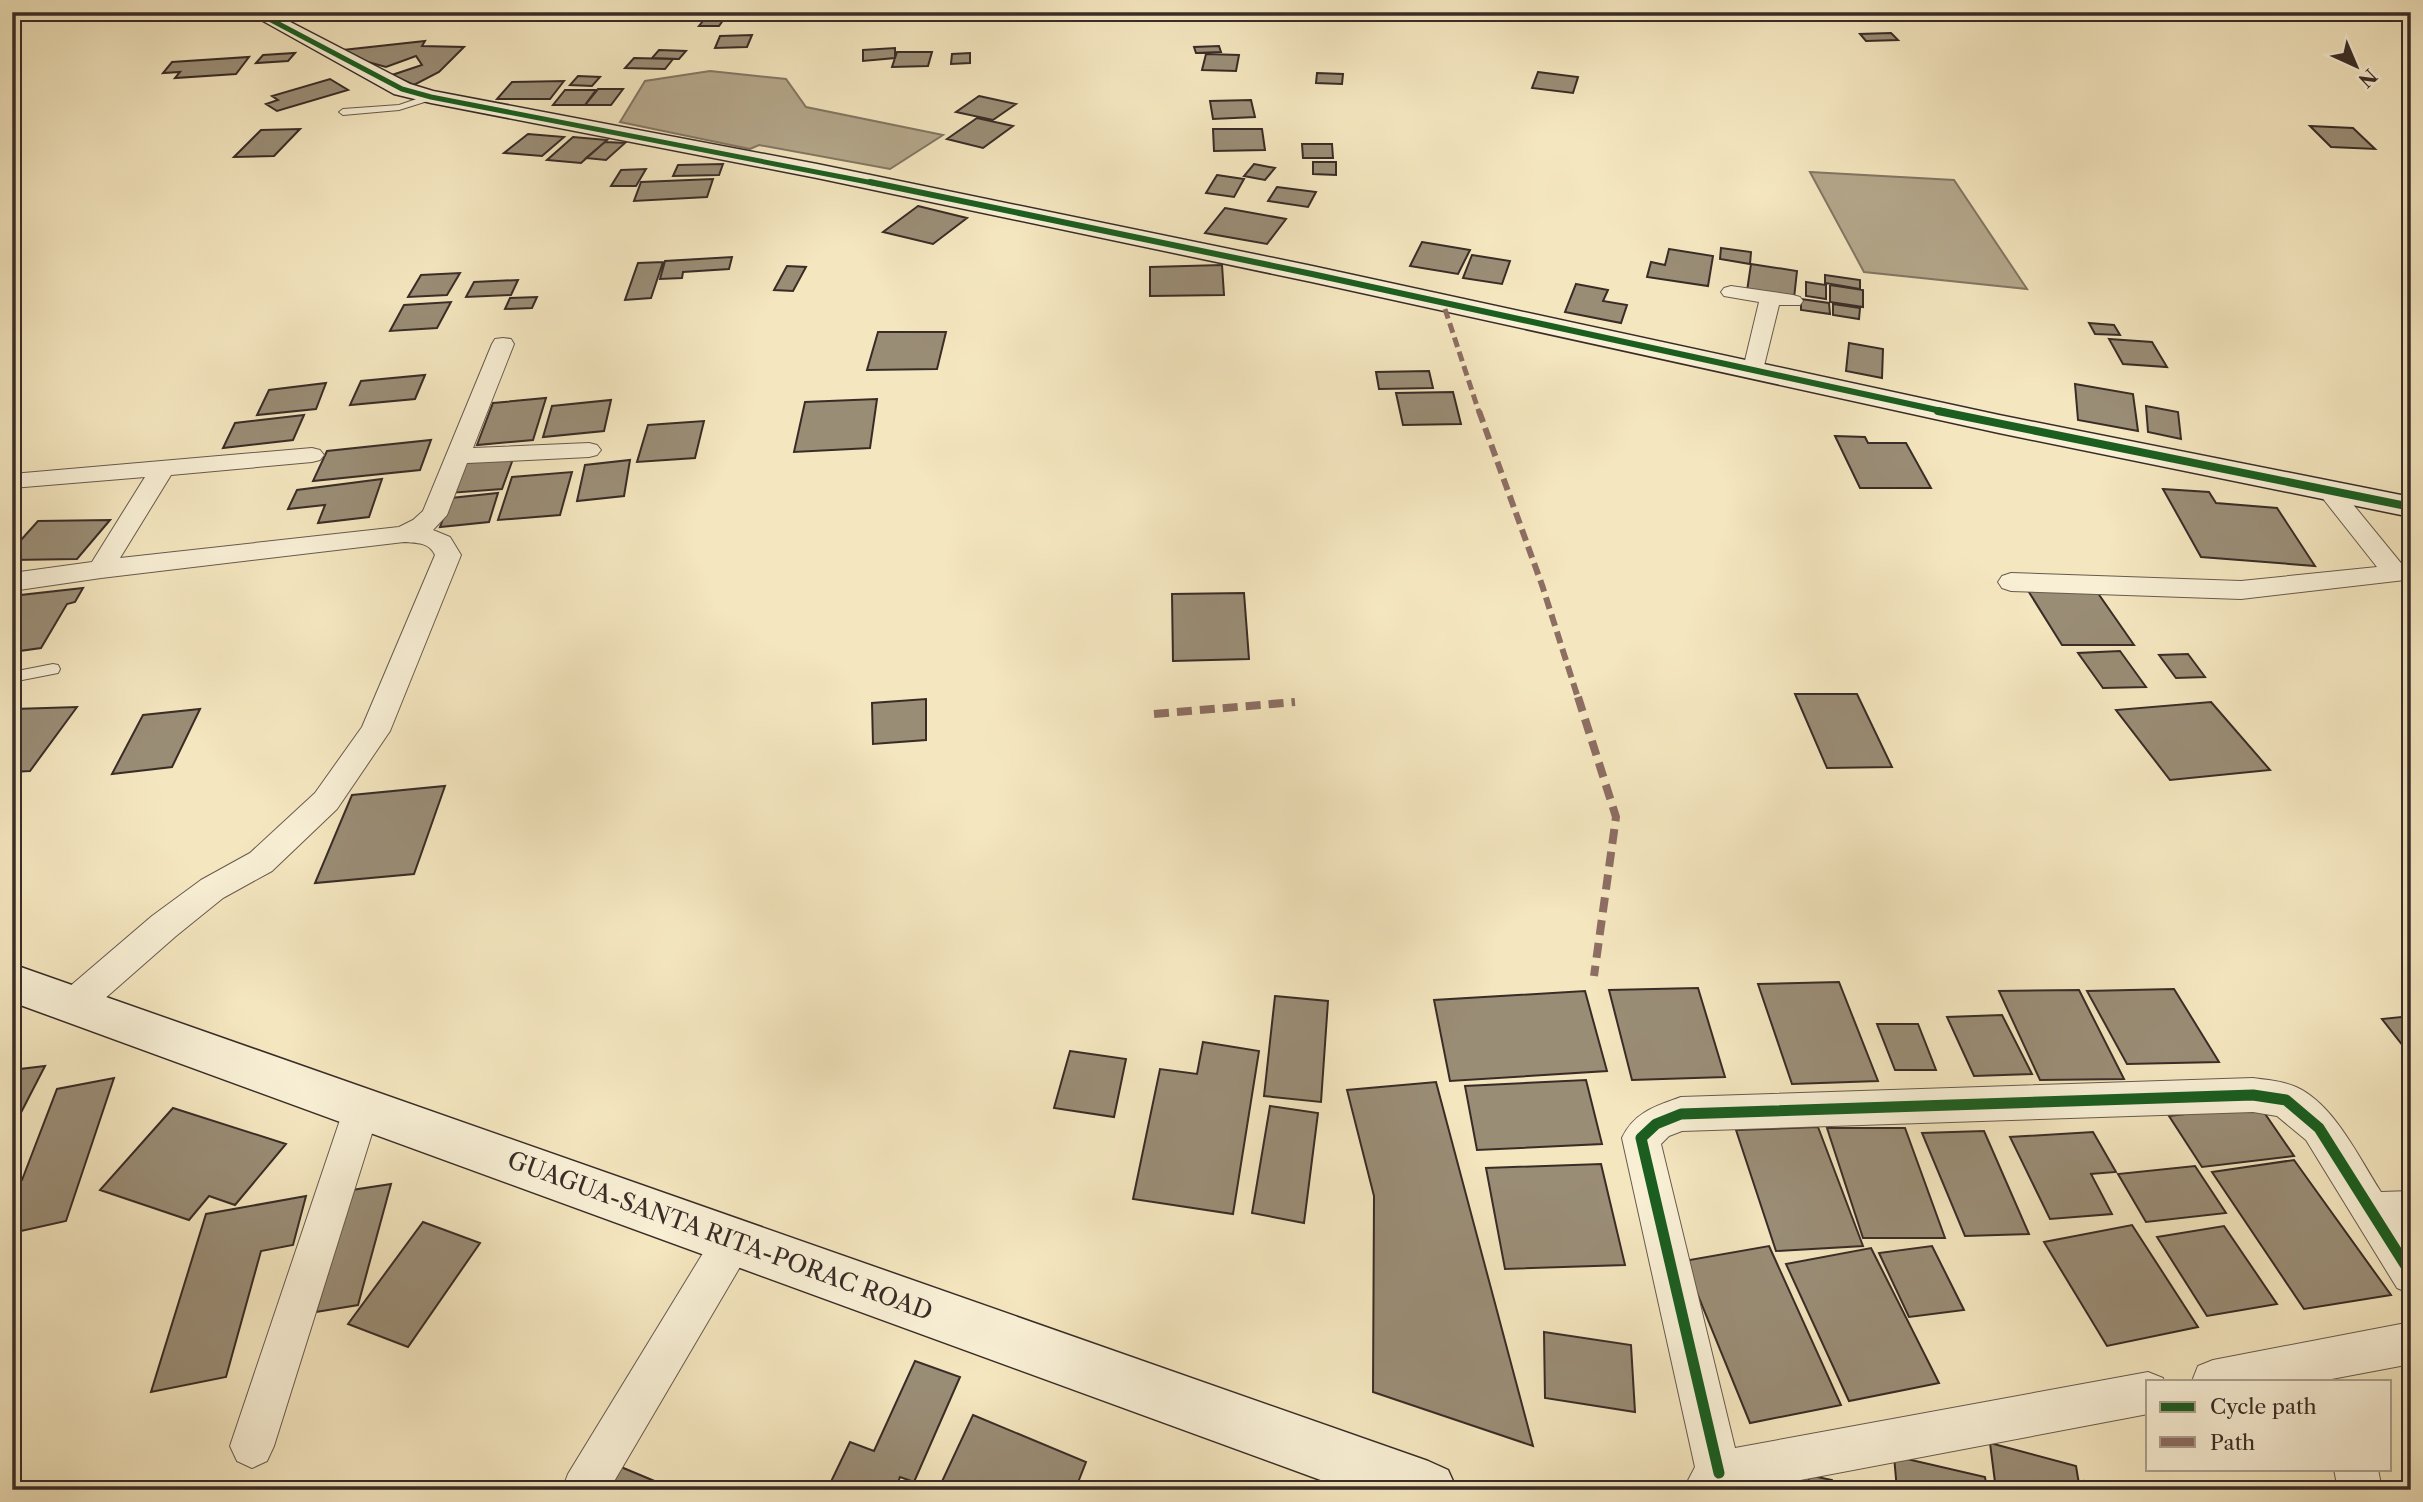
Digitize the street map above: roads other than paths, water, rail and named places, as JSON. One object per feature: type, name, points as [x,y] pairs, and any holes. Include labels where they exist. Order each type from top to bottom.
[{"type":"street","points":[[268,14],[402,89],[431,97],[817,171],[1503,313],[1999,424],[2411,507]]},
{"type":"street","points":[[1731,292],[1793,301]]},
{"type":"street","points":[[1754,369],[1770,298]]},
{"type":"street","points":[[404,534],[422,526],[434,515],[503,344]]},
{"type":"street","points":[[458,456],[589,450]]},
{"type":"street","points":[[12,481],[312,455]]},
{"type":"street","points":[[101,569],[163,467]]},
{"type":"street","points":[[2011,582],[2241,590],[2396,574],[2329,491]]},
{"type":"street","points":[[12,582],[404,534],[430,535],[444,545],[448,555],[375,731],[326,801],[261,862],[212,889],[164,926],[74,1004]]},
{"type":"street","name":"GUAGUA-SANTA RITA-PORAC ROAD","points":[[12,983],[1428,1490]]},
{"type":"street","points":[[2146,1393],[1712,1481],[1641,1139],[1656,1124],[1681,1114],[2253,1095],[2286,1100],[2319,1128],[2411,1273]]},
{"type":"street","points":[[252,1446],[362,1108]]},
{"type":"street","points":[[2370,1211],[2411,1210]]},
{"type":"street","points":[[584,1490],[733,1241]]},
{"type":"street","points":[[2224,1380],[2339,1370],[2411,1343]]},
{"type":"street","points":[[2356,1470],[2360,1490]]},
{"type":"lane","points":[[343,112],[415,106],[431,97]]},
{"type":"lane","points":[[12,677],[53,669]]}]
